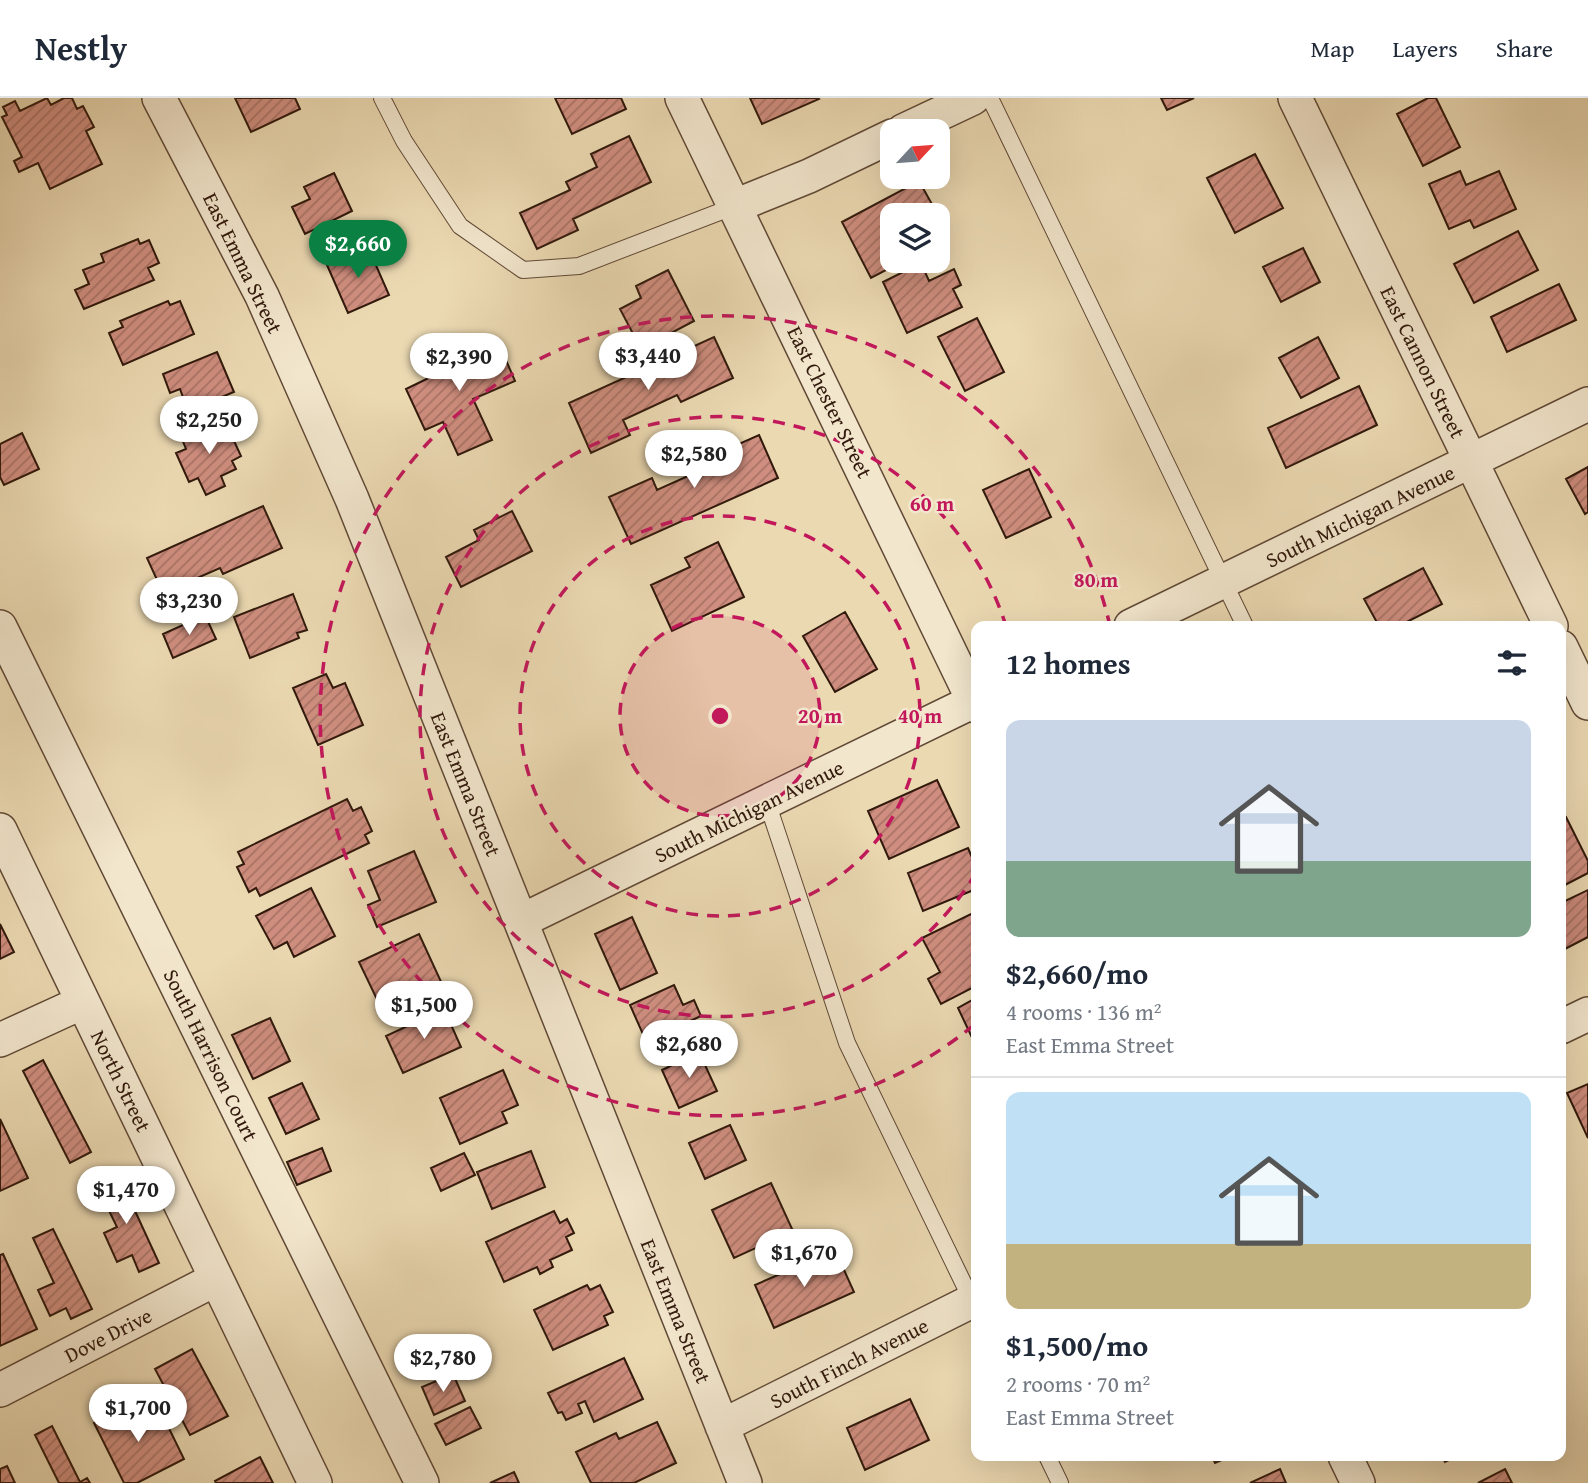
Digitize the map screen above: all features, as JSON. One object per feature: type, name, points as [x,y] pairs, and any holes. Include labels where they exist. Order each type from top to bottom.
[{"type":"street","name":"East Emma Street","points":[[159,98],[262,296],[341,474],[745,1483]]},
{"type":"street","name":"East Chester Street","points":[[682,98],[971,693]]},
{"type":"street","points":[[928,119],[973,98]]},
{"type":"street","name":"East Cannon Street","points":[[1295,98],[1549,621]]},
{"type":"street","points":[[735,206],[809,176],[880,142]]},
{"type":"street","name":"South Michigan Avenue","points":[[1142,621],[1588,404]]},
{"type":"street","name":"South Harrison Court","points":[[0,627],[422,1483]]},
{"type":"street","points":[[1566,657],[1588,703]]},
{"type":"street","name":"South Michigan Avenue","points":[[521,921],[971,705]]},
{"type":"street","name":"North Street","points":[[0,830],[316,1483]]},
{"type":"street","points":[[0,1041],[83,1002]]},
{"type":"street","points":[[1566,1025],[1588,1014]]},
{"type":"street","name":"Dove Drive","points":[[0,1390],[216,1279]]},
{"type":"street","name":"South Finch Avenue","points":[[722,1426],[971,1306]]},
{"type":"street","points":[[1347,1461],[1358,1483]]},
{"type":"lane","points":[[382,98],[404,141],[460,226],[523,270],[579,266],[735,206]]},
{"type":"lane","points":[[990,98],[1242,621]]},
{"type":"lane","points":[[767,802],[847,1043],[971,1296]]},
{"type":"lane","points":[[1049,1461],[1060,1483]]},
{"type":"building","points":[[47,98],[51,105],[64,98],[72,98],[77,109],[83,106],[94,127],[86,131],[102,164],[50,189],[38,163],[19,172],[14,161],[22,157],[2,117],[7,115],[3,107],[15,101],[20,111]]},
{"type":"building","points":[[235,98],[295,98],[300,109],[251,132]]},
{"type":"building","points":[[555,98],[621,98],[626,109],[572,134]]},
{"type":"building","points":[[750,98],[818,98],[819,99],[762,124]]},
{"type":"building","points":[[1161,98],[1194,98],[1167,110]]},
{"type":"building","points":[[1428,98],[1436,98],[1460,147],[1423,166],[1397,114]]},
{"type":"building","points":[[629,136],[651,182],[573,219],[578,230],[537,249],[520,213],[570,190],[566,182],[597,167],[591,154]]},
{"type":"building","points":[[1255,154],[1283,208],[1235,233],[1207,178]]},
{"type":"building","points":[[1460,171],[1466,185],[1499,171],[1516,209],[1474,228],[1470,220],[1449,229],[1429,184]]},
{"type":"building","points":[[334,173],[352,211],[305,234],[292,207],[310,199],[304,187]]},
{"type":"building","points":[[904,189],[923,189],[931,203],[880,203],[880,273],[871,278],[842,222]]},
{"type":"building","points":[[1518,231],[1538,270],[1474,303],[1454,264]]},
{"type":"building","points":[[138,239],[140,244],[149,240],[159,263],[148,268],[154,280],[84,309],[75,290],[89,284],[83,270],[104,262],[101,254]]},
{"type":"building","points":[[368,247],[389,295],[348,313],[327,265]]},
{"type":"building","points":[[1303,248],[1320,282],[1281,302],[1263,267]]},
{"type":"building","points":[[954,269],[961,285],[953,289],[962,307],[907,333],[883,282],[901,273],[925,273],[929,281]]},
{"type":"building","points":[[668,270],[694,321],[641,349],[620,309],[641,298],[636,286]]},
{"type":"building","points":[[1559,284],[1576,320],[1507,352],[1491,317]]},
{"type":"building","points":[[168,301],[170,305],[180,301],[194,334],[123,365],[109,333],[123,327],[120,321]]},
{"type":"building","points":[[977,318],[1004,372],[965,391],[938,337]]},
{"type":"building","points":[[464,337],[475,363],[502,351],[515,381],[473,399],[492,440],[458,455],[443,422],[425,430],[406,389],[441,372],[432,351]]},
{"type":"building","points":[[714,337],[733,378],[681,402],[677,395],[623,420],[630,435],[591,453],[569,403]]},
{"type":"building","points":[[1318,337],[1339,378],[1301,398],[1279,358]]},
{"type":"building","points":[[217,352],[234,392],[188,411],[180,389],[170,393],[163,374]]},
{"type":"building","points":[[1359,386],[1377,425],[1286,468],[1268,428]]},
{"type":"building","points":[[224,419],[241,456],[232,461],[236,469],[221,476],[225,486],[206,495],[198,478],[189,482],[176,453],[186,449],[182,439]]},
{"type":"building","points":[[22,433],[39,469],[4,485],[0,477],[0,444]]},
{"type":"building","points":[[759,435],[778,478],[631,544],[609,497],[652,478],[657,490],[706,468],[703,460]]},
{"type":"building","points":[[1588,467],[1588,512],[1585,514],[1566,479]]},
{"type":"building","points":[[1029,469],[1051,517],[1006,538],[983,490]]},
{"type":"building","points":[[263,506],[282,548],[223,574],[220,568],[163,593],[147,558]]},
{"type":"building","points":[[512,511],[532,551],[461,587],[446,557],[479,540],[474,530]]},
{"type":"building","points":[[718,542],[744,597],[672,631],[651,585],[690,567],[685,558]]},
{"type":"building","points":[[1423,568],[1442,604],[1409,621],[1376,621],[1364,599]]},
{"type":"building","points":[[293,594],[307,630],[297,633],[299,638],[250,658],[234,617]]},
{"type":"building","points":[[845,612],[877,669],[835,692],[803,636]]},
{"type":"building","points":[[205,615],[216,639],[173,658],[163,634]]},
{"type":"building","points":[[326,674],[333,688],[345,683],[363,725],[318,745],[293,688]]},
{"type":"building","points":[[937,780],[959,827],[889,859],[868,811]]},
{"type":"building","points":[[347,799],[353,811],[361,807],[372,831],[365,835],[369,843],[260,896],[256,888],[249,892],[237,867],[244,864],[238,852]]},
{"type":"building","points":[[1566,817],[1588,861],[1588,873],[1566,884]]},
{"type":"building","points":[[968,848],[971,855],[971,891],[923,911],[908,873]]},
{"type":"building","points":[[414,851],[436,902],[377,927],[368,905],[380,900],[368,871]]},
{"type":"building","points":[[311,888],[335,936],[294,957],[287,942],[274,949],[256,916]]},
{"type":"building","points":[[1588,890],[1588,937],[1566,948],[1566,901]]},
{"type":"building","points":[[971,914],[971,989],[941,1004],[928,979],[940,972],[922,938]]},
{"type":"building","points":[[632,917],[657,973],[620,990],[595,934]]},
{"type":"building","points":[[0,924],[14,952],[0,959]]},
{"type":"building","points":[[419,934],[443,986],[384,1014],[359,962]]},
{"type":"building","points":[[674,985],[683,1005],[694,1000],[701,1016],[690,1021],[698,1039],[654,1059],[630,1005]]},
{"type":"building","points":[[971,1001],[971,1035],[958,1008]]},
{"type":"building","points":[[444,1009],[461,1047],[403,1073],[386,1036]]},
{"type":"building","points":[[270,1018],[290,1061],[253,1079],[232,1035]]},
{"type":"building","points":[[699,1052],[717,1091],[679,1108],[662,1070]]},
{"type":"building","points":[[43,1060],[91,1152],[70,1163],[23,1071]]},
{"type":"building","points":[[503,1070],[518,1105],[502,1112],[507,1123],[460,1144],[440,1098]]},
{"type":"building","points":[[302,1083],[319,1119],[286,1134],[269,1098]]},
{"type":"building","points":[[1588,1084],[1588,1138],[1567,1093]]},
{"type":"building","points":[[0,1119],[28,1178],[0,1191]]},
{"type":"building","points":[[730,1125],[746,1160],[705,1179],[689,1143]]},
{"type":"building","points":[[322,1148],[331,1171],[297,1185],[287,1162]]},
{"type":"building","points":[[531,1151],[545,1187],[492,1209],[477,1172]]},
{"type":"building","points":[[464,1153],[475,1175],[441,1191],[431,1168]]},
{"type":"building","points":[[118,1174],[159,1263],[139,1272],[132,1255],[117,1262],[104,1233],[117,1227],[96,1184]]},
{"type":"building","points":[[771,1183],[793,1231],[734,1258],[712,1210]]},
{"type":"building","points":[[554,1211],[560,1223],[567,1219],[574,1233],[566,1237],[572,1250],[550,1260],[553,1267],[540,1274],[537,1267],[504,1282],[486,1242]]},
{"type":"building","points":[[53,1229],[92,1309],[71,1319],[66,1308],[50,1316],[38,1290],[54,1283],[33,1238]]},
{"type":"building","points":[[835,1250],[854,1292],[774,1328],[755,1285]]},
{"type":"building","points":[[3,1254],[37,1329],[0,1346],[0,1255]]},
{"type":"building","points":[[587,1285],[590,1290],[600,1285],[613,1312],[604,1316],[608,1325],[553,1350],[534,1310]]},
{"type":"building","points":[[192,1349],[228,1416],[190,1435],[155,1369]]},
{"type":"building","points":[[624,1358],[643,1399],[594,1422],[585,1401],[578,1404],[582,1413],[566,1420],[562,1412],[558,1413],[548,1393]]},
{"type":"building","points":[[453,1374],[465,1401],[434,1415],[422,1387]]},
{"type":"building","points":[[910,1399],[929,1440],[865,1470],[847,1428]]},
{"type":"building","points":[[134,1403],[144,1422],[162,1414],[184,1459],[137,1483],[124,1483],[94,1423]]},
{"type":"building","points":[[470,1407],[481,1428],[446,1445],[435,1424]]},
{"type":"building","points":[[657,1422],[676,1463],[634,1483],[591,1483],[576,1452],[616,1433],[619,1439]]},
{"type":"building","points":[[52,1426],[80,1482],[87,1478],[90,1483],[59,1483],[35,1435]]},
{"type":"building","points":[[260,1457],[273,1483],[216,1483],[215,1481]]},
{"type":"building","points":[[7,1466],[15,1483],[0,1483],[0,1469]]},
{"type":"building","points":[[1280,1469],[1286,1483],[1250,1483]]},
{"type":"building","points":[[1505,1469],[1512,1483],[1478,1483]]},
{"type":"building","points":[[514,1472],[519,1483],[490,1483]]}]
